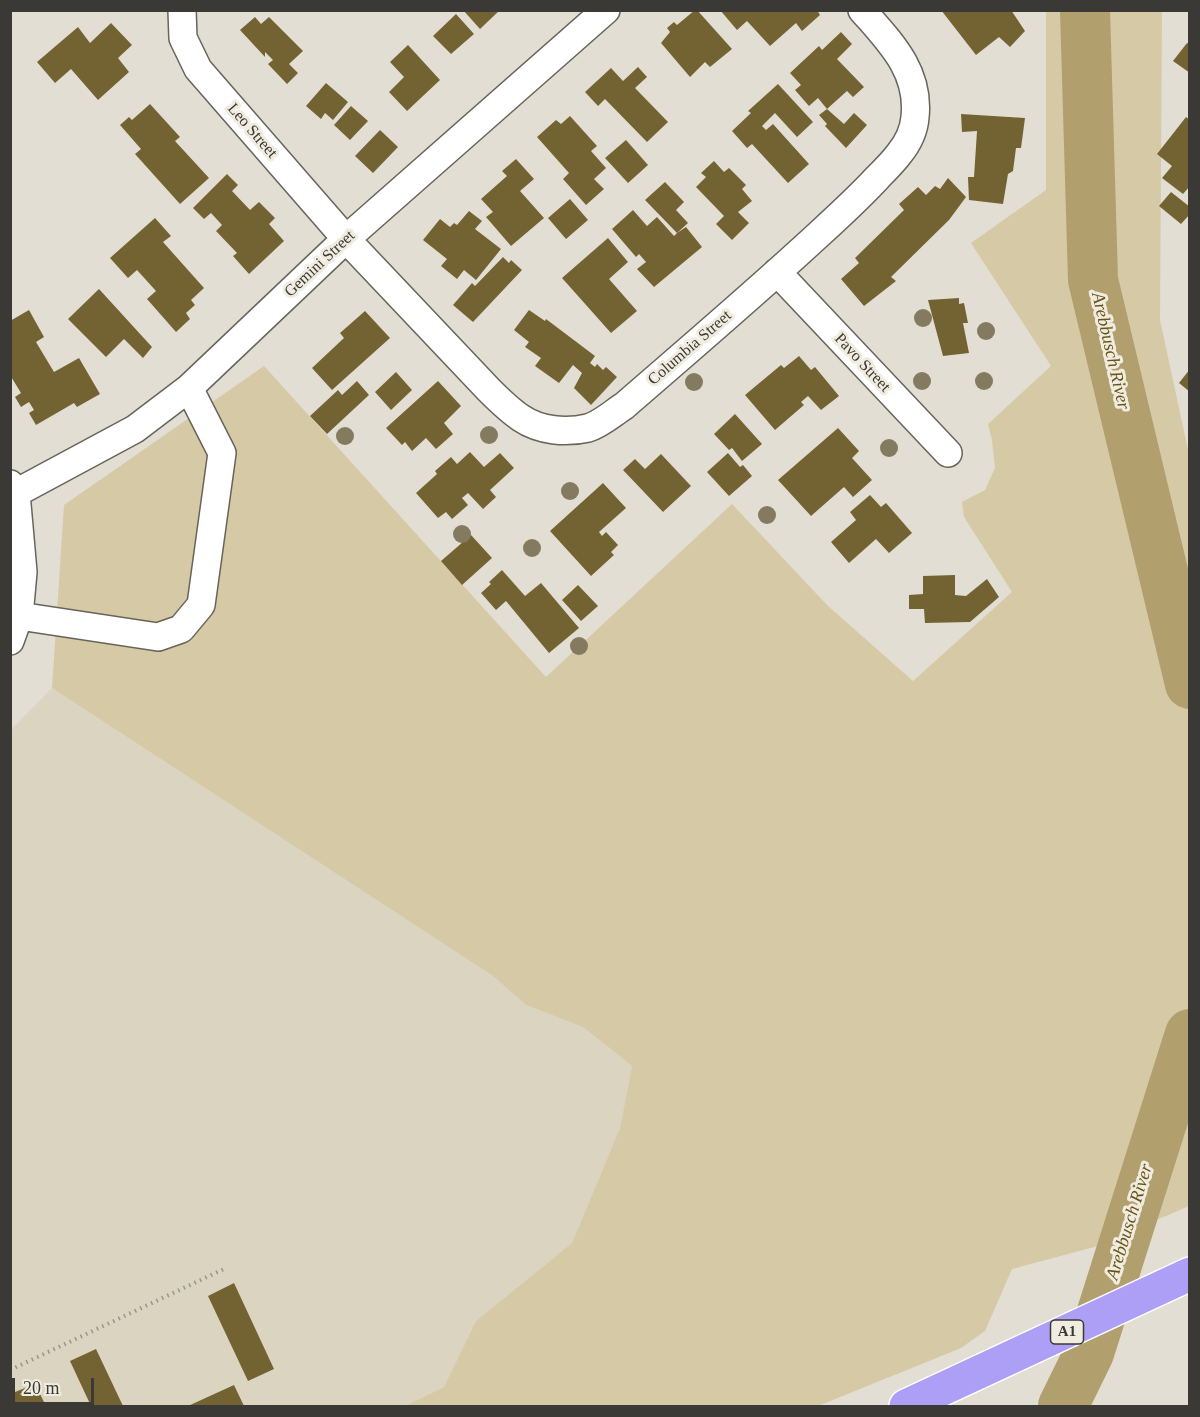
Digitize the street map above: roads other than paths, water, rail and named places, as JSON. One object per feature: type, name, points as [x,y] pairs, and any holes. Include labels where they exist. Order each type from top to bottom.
[{"type":"highway","name":"A1","points":[[906,1407],[1185,1277]]},
{"type":"street","name":"Leo Street","points":[[182,10],[183,38],[198,69],[346,239]]},
{"type":"street","name":"Gemini Street","points":[[13,488],[135,429],[189,388],[346,239],[606,10]]},
{"type":"street","name":"Columbia Street","points":[[346,239],[489,390],[521,418],[543,429],[589,428],[624,406],[777,272],[856,200],[899,154],[910,137],[915,118],[915,99],[911,80],[904,60],[862,10]]},
{"type":"street","name":"Pavo Street","points":[[777,272],[948,453]]},
{"type":"street","points":[[19,616],[158,637],[181,629],[201,605],[222,453],[189,388]]},
{"type":"street","points":[[10,641],[19,616],[23,572],[13,488]]},
{"type":"waterway","name":"Arebbusch River","points":[[1085,10],[1093,280],[1190,684]]},
{"type":"waterway","name":"Arebbusch River","points":[[1063,1406],[1089,1353],[1190,1034]]}]
